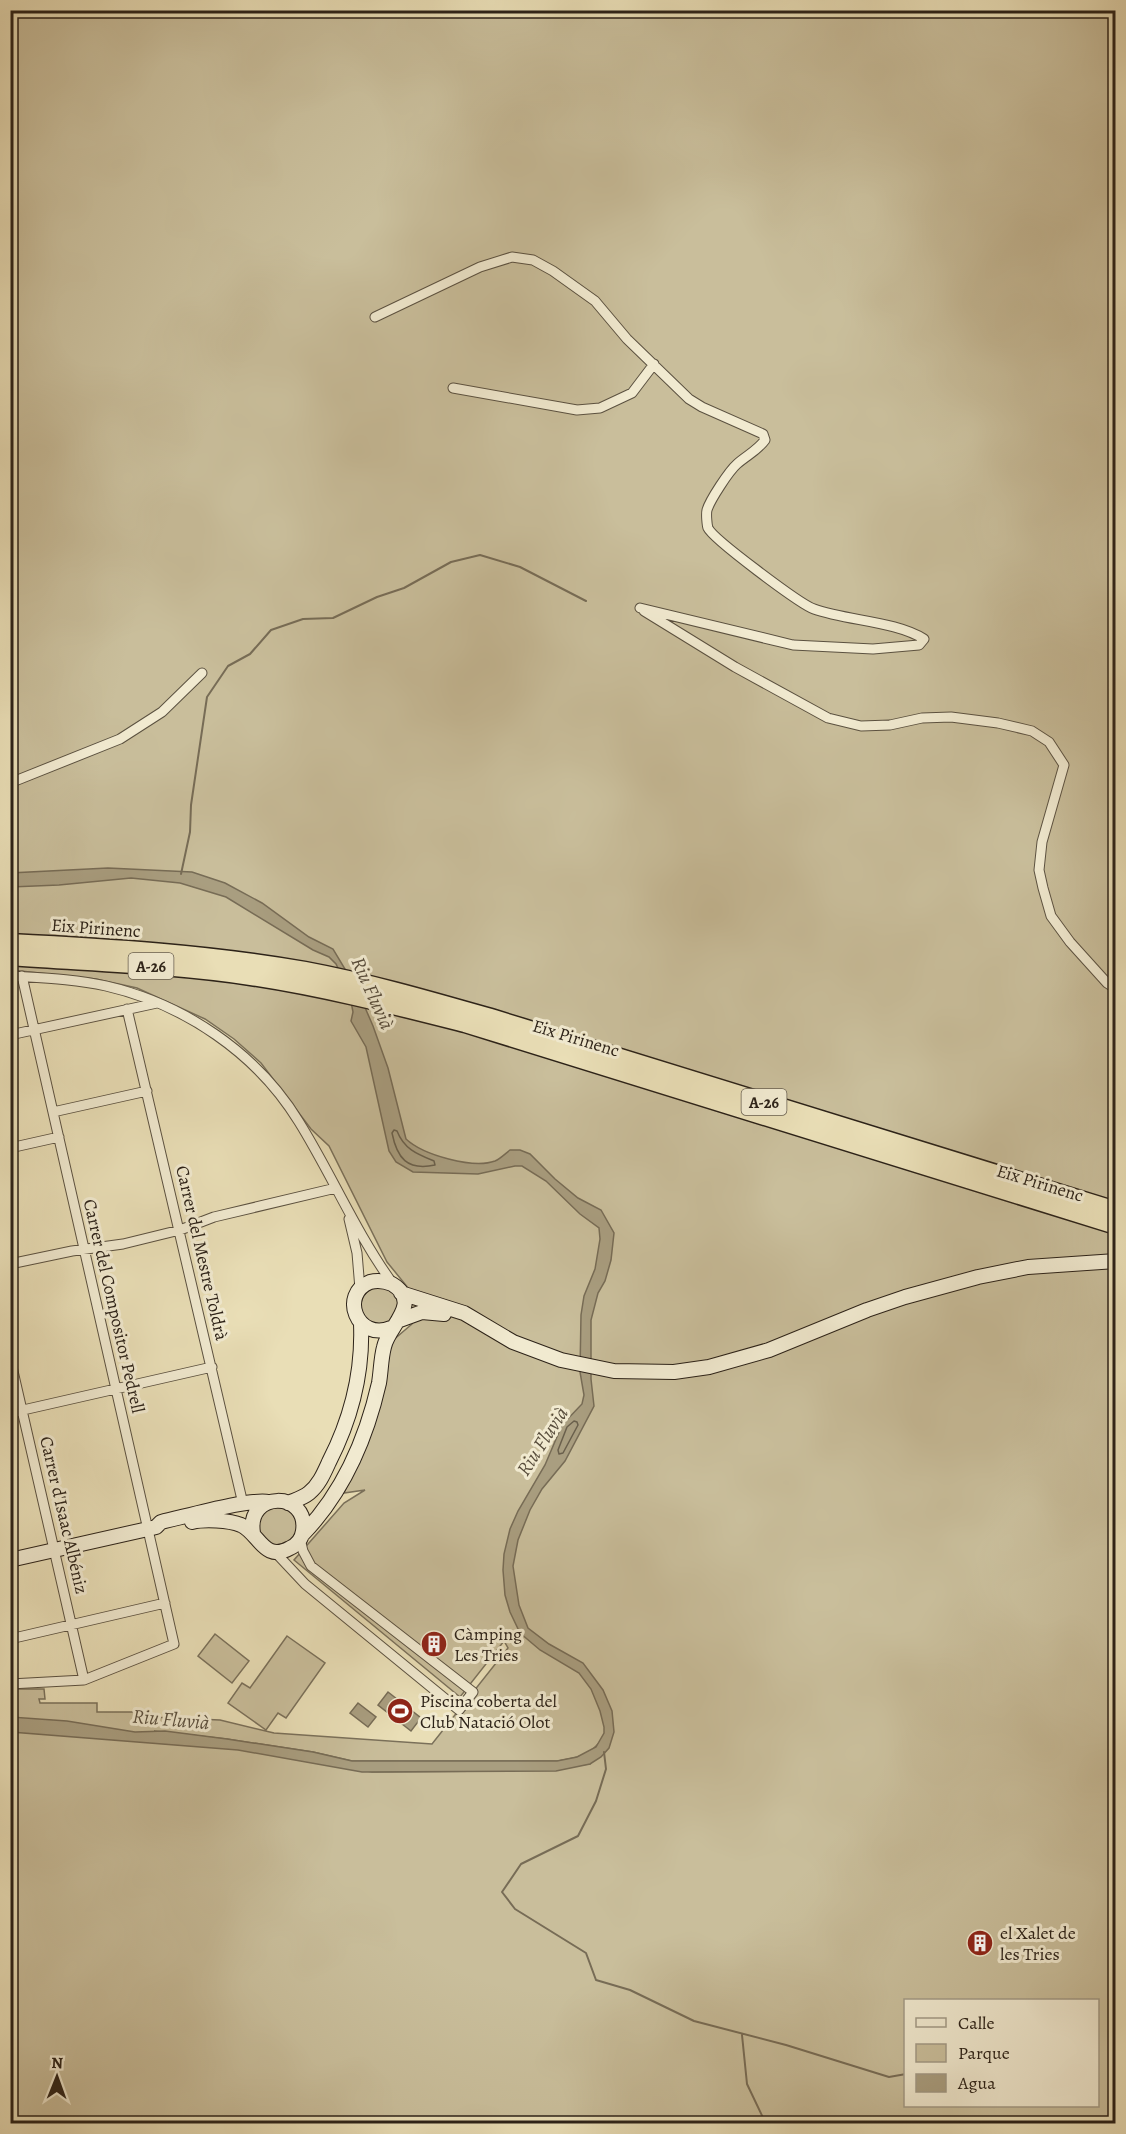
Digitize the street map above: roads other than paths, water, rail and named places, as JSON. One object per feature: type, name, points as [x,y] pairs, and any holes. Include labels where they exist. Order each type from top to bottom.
[{"type":"highway","name":"Eix Pirinenc","points":[[10,942],[193,954],[284,967],[413,994],[517,1024],[1116,1210]]},
{"type":"highway","name":"Eix Pirinenc","points":[[10,957],[185,969],[344,993],[477,1028],[1116,1226]]},
{"type":"street","points":[[375,317],[480,267],[512,257],[533,260],[595,300],[627,339],[689,399],[763,434],[765,440],[758,449],[736,464],[724,481],[707,511],[708,529],[723,544],[810,608],[837,617],[903,630],[924,639],[919,645],[873,649],[793,645],[640,608],[735,668],[828,718],[861,726],[890,725],[922,718],[951,717],[998,723],[1032,731],[1049,742],[1064,765],[1042,842],[1039,870],[1043,888],[1051,916],[1070,942],[1107,983],[1116,989]]},
{"type":"street","points":[[453,388],[577,410],[600,408],[632,393],[654,364]]},
{"type":"street","points":[[10,783],[120,739],[162,712],[202,672]]},
{"type":"street","points":[[10,976],[105,986],[142,996],[203,1025],[221,1038],[254,1067],[298,1120],[348,1213],[398,1290],[404,1307],[384,1346],[370,1418],[351,1466],[322,1514],[291,1548],[274,1551]]},
{"type":"street","name":"Carrer del Compositor Pedrell","points":[[22,976],[116,1389],[152,1528],[174,1644],[84,1680]]},
{"type":"street","points":[[10,1035],[157,1003]]},
{"type":"street","name":"Carrer del Mestre Toldrà","points":[[127,1009],[243,1504]]},
{"type":"street","points":[[53,1112],[147,1091]]},
{"type":"street","points":[[10,1148],[59,1137]]},
{"type":"street","points":[[10,1264],[53,1254],[123,1244],[180,1230],[214,1217],[336,1188]]},
{"type":"street","points":[[348,1213],[357,1253],[360,1289]]},
{"type":"street","points":[[361,1324],[379,1331],[422,1312],[437,1312],[491,1329],[523,1346],[561,1360],[589,1367],[633,1372],[674,1372],[709,1367],[769,1350],[877,1307],[978,1277],[1028,1268],[1116,1261]]},
{"type":"street","points":[[288,1503],[307,1495],[316,1485],[338,1445],[352,1407],[362,1346],[361,1324],[354,1307],[360,1289],[370,1282],[389,1283],[398,1290],[480,1320],[491,1329]]},
{"type":"street","name":"Carrer d'Isaac Albéniz","points":[[10,1358],[84,1680]]},
{"type":"street","points":[[10,1413],[212,1367]]},
{"type":"street","points":[[10,1560],[152,1528],[161,1522],[243,1504],[279,1500],[294,1506],[302,1516],[303,1551],[311,1566],[473,1692],[459,1710],[305,1584],[274,1551],[259,1543],[253,1533],[241,1525],[203,1520],[162,1530],[152,1528]]},
{"type":"street","points":[[253,1533],[254,1517],[260,1508],[269,1502]]},
{"type":"street","points":[[10,1639],[165,1603]]},
{"type":"street","points":[[10,1684],[84,1680]]},
{"type":"water","points":[[108,868],[192,872],[225,883],[262,903],[309,937],[333,949],[357,989],[373,1026],[388,1068],[406,1139],[436,1155],[462,1162],[495,1161],[510,1150],[520,1150],[530,1154],[578,1198],[601,1210],[614,1233],[611,1260],[605,1281],[598,1293],[591,1320],[591,1379],[594,1406],[565,1461],[542,1489],[530,1510],[518,1540],[513,1566],[519,1605],[528,1628],[549,1644],[583,1663],[603,1690],[612,1711],[614,1732],[609,1748],[590,1764],[556,1771],[362,1772],[238,1750],[11,1732],[11,1717],[67,1721],[135,1732],[165,1731],[227,1739],[313,1752],[352,1761],[557,1761],[577,1757],[596,1747],[604,1733],[600,1711],[591,1689],[579,1673],[540,1650],[520,1633],[505,1595],[503,1570],[510,1529],[518,1511],[545,1465],[562,1425],[582,1404],[584,1395],[580,1372],[581,1315],[584,1296],[595,1269],[600,1239],[599,1228],[580,1214],[546,1181],[522,1166],[478,1174],[413,1172],[396,1162],[389,1151],[366,1047],[351,1021],[353,1012],[349,991],[336,964],[329,957],[313,950],[226,897],[180,883],[131,878],[11,887],[10,873]]},
{"type":"water","name":"Piscina coberta del Club Natació Olot","points":[[388,1692],[421,1718],[411,1731],[378,1705]]},
{"type":"water","points":[[358,1703],[376,1717],[368,1727],[350,1713]]},
{"type":"waterway","points":[[181,874],[190,832],[191,805],[207,697],[228,666],[250,654],[271,630],[303,619],[333,618],[377,597],[404,588],[451,562],[480,555],[520,567],[586,601]]},
{"type":"waterway","points":[[604,1752],[606,1769],[596,1801],[578,1836],[521,1864],[502,1892],[515,1909],[586,1953],[596,1980],[630,1990],[694,2021],[786,2045],[889,2077],[904,2074]]},
{"type":"waterway","points":[[742,2035],[747,2084],[766,2124]]},
{"type":"place","name":"Càmping Les Tries","points":[[434,1644]]},
{"type":"place","name":"Piscina coberta del Club Natació Olot","points":[[400,1711]]},
{"type":"place","name":"el Xalet de les Tries","points":[[980,1943]]},
{"type":"water label","name":"Riu Fluvià","points":[[373,993]]},
{"type":"water label","name":"Riu Fluvià","points":[[542,1441]]},
{"type":"water label","name":"Riu Fluvià","points":[[171,1719]]}]
